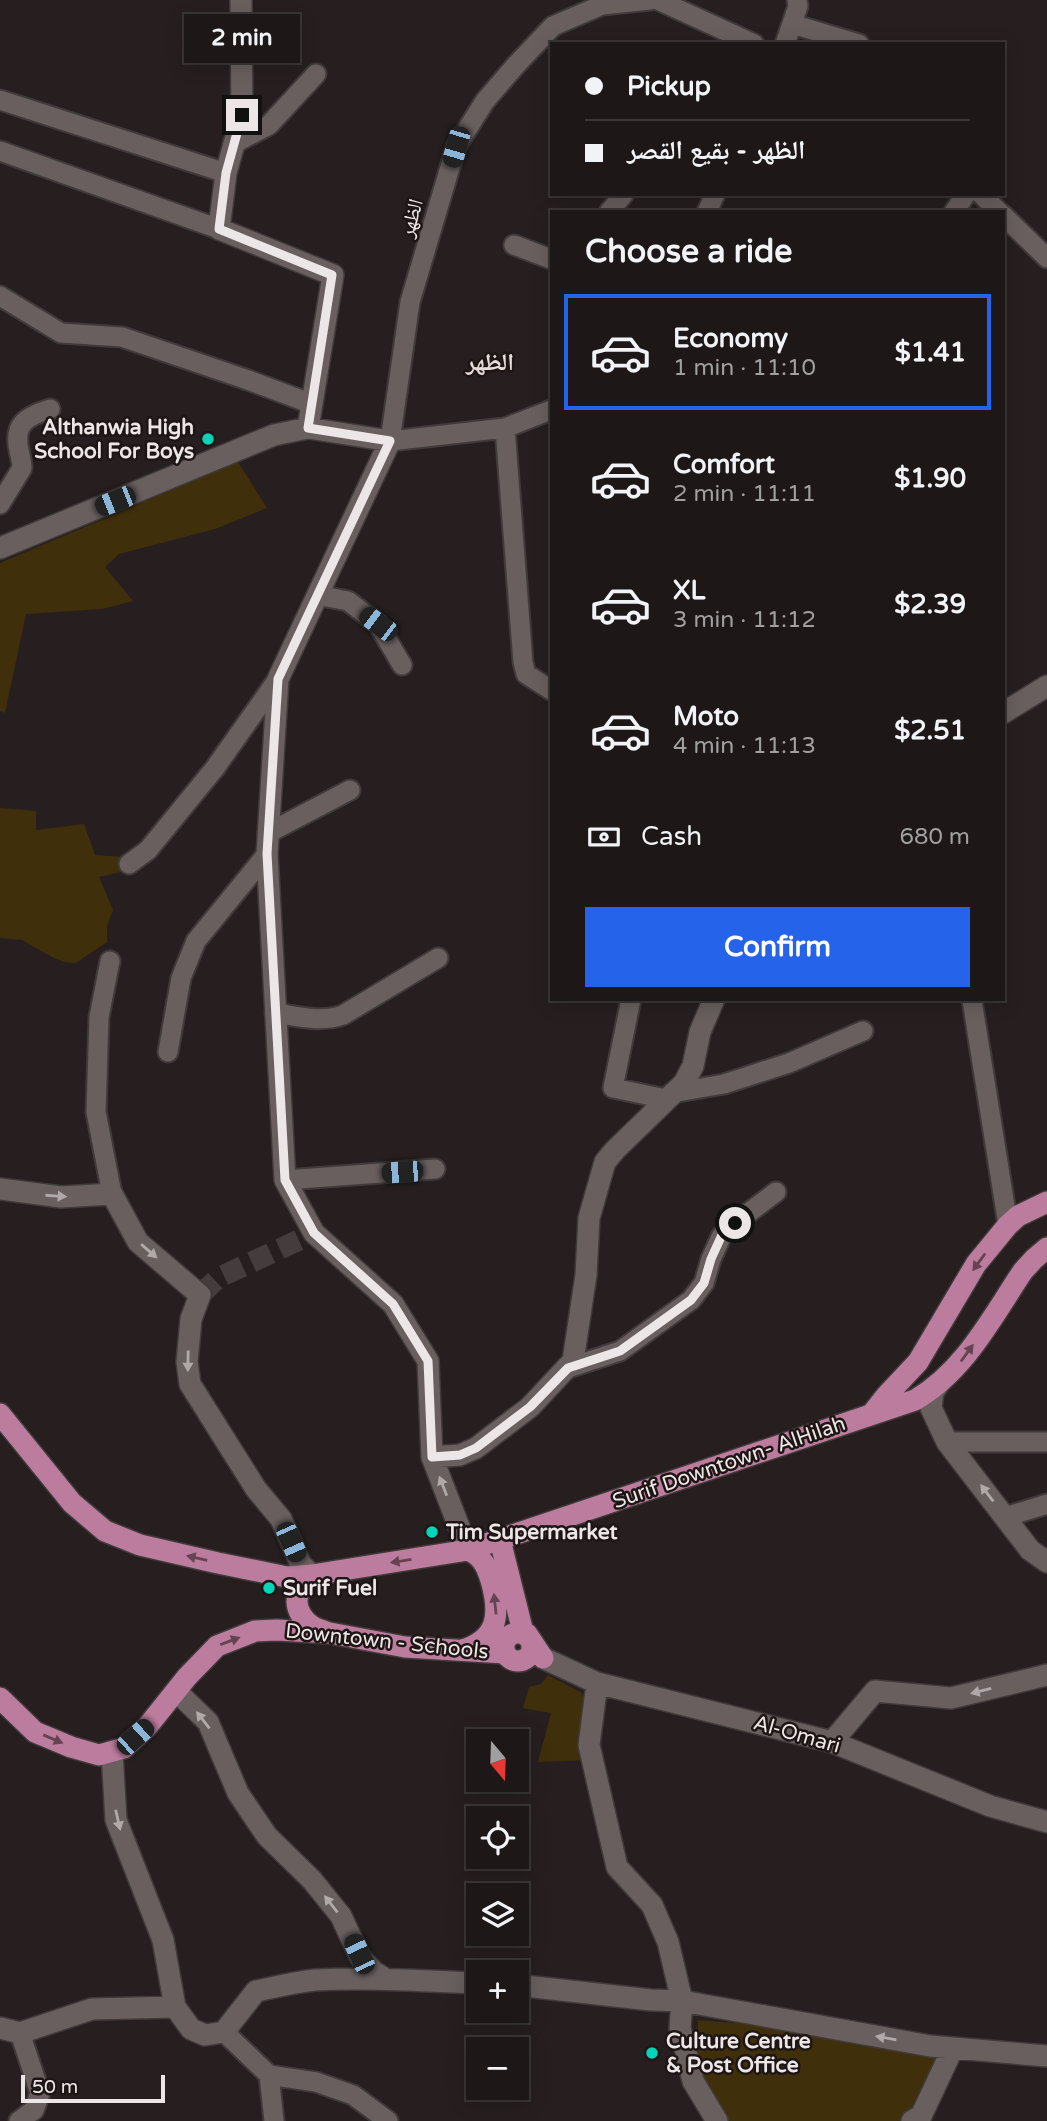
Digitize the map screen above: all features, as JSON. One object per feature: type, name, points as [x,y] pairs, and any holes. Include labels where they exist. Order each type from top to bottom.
[{"type":"main road","name":"Surif Downtown- AlHilah","points":[[871,1415],[918,1362],[976,1264],[1008,1225],[1018,1216],[1047,1202]]},
{"type":"main road","name":"Surif Downtown- AlHilah","points":[[312,1575],[468,1550],[915,1400],[940,1382],[964,1359],[1023,1271],[1047,1248]]},
{"type":"main road","points":[[0,1414],[72,1503],[112,1535],[140,1545],[287,1577],[312,1575]]},
{"type":"main road","points":[[500,1540],[520,1623],[534,1650]]},
{"type":"main road","points":[[461,1650],[475,1646],[484,1639],[498,1607],[485,1565],[478,1554],[468,1550]]},
{"type":"main road","points":[[312,1575],[300,1590],[298,1606],[309,1625],[330,1633]]},
{"type":"main road","name":"Downtown - Schools","points":[[113,1753],[124,1748],[147,1727],[217,1646],[255,1631],[330,1633],[405,1647],[505,1653],[505,1641],[511,1634],[523,1633],[534,1650]]},
{"type":"main road","points":[[0,1698],[36,1732],[99,1755],[113,1753]]},
{"type":"street","points":[[219,229],[226,173],[242,115],[241,0]]},
{"type":"street","name":"الظهر","points":[[390,441],[410,302],[456,147],[485,101],[553,26],[602,5],[650,0]]},
{"type":"street","points":[[657,0],[750,42]]},
{"type":"street","points":[[786,42],[798,6],[797,0]]},
{"type":"street","points":[[792,24],[852,42]]},
{"type":"street","points":[[233,144],[269,125],[316,74]]},
{"type":"street","points":[[0,100],[226,173]]},
{"type":"street","points":[[0,151],[219,229],[332,275],[308,428]]},
{"type":"street","points":[[611,210],[622,196]]},
{"type":"street","points":[[983,196],[997,210]]},
{"type":"street","points":[[1005,218],[1047,258]]},
{"type":"street","points":[[514,245],[550,259]]},
{"type":"street","points":[[0,296],[61,333],[122,337],[312,404]]},
{"type":"street","points":[[0,504],[22,468],[18,443],[21,426],[30,415],[50,409]]},
{"type":"street","points":[[0,548],[274,435],[308,428],[390,441],[505,428],[550,410]]},
{"type":"street","points":[[505,428],[523,662],[526,674],[550,689]]},
{"type":"street","points":[[129,864],[148,849],[215,768],[278,679],[390,441]]},
{"type":"street","points":[[317,595],[348,601],[378,624],[402,665]]},
{"type":"street","points":[[278,679],[268,844],[285,1180],[314,1233],[393,1304],[428,1361],[432,1457],[468,1550]]},
{"type":"street","points":[[1005,712],[1047,686]]},
{"type":"street","points":[[169,1052],[181,978],[196,942],[268,844],[350,790]]},
{"type":"street","points":[[275,1013],[322,1020],[333,1019],[438,958]]},
{"type":"street","points":[[110,961],[99,1017],[96,1112],[112,1194],[138,1242],[200,1295],[191,1319],[187,1360],[190,1384],[256,1489],[281,1519],[302,1565],[312,1575]]},
{"type":"street","points":[[631,1001],[613,1088],[669,1096],[724,1084],[789,1063],[863,1031]]},
{"type":"street","points":[[432,1457],[460,1455],[476,1448],[530,1407],[568,1368],[576,1350],[586,1275],[589,1217],[602,1171],[611,1154],[689,1075],[700,1032],[713,1001]]},
{"type":"street","points":[[972,1001],[1008,1225]]},
{"type":"street","points":[[285,1180],[435,1169]]},
{"type":"street","points":[[0,1189],[61,1197],[112,1194]]},
{"type":"street","points":[[568,1368],[620,1351],[691,1300],[704,1283],[721,1237],[776,1192]]},
{"type":"street","points":[[940,1382],[930,1402],[947,1442],[1030,1550],[1047,1562]]},
{"type":"street","points":[[947,1442],[1047,1442]]},
{"type":"street","points":[[1005,1517],[1047,1504]]},
{"type":"street","name":"Al-Omari","points":[[534,1650],[597,1683],[832,1742],[990,1806],[1047,1822]]},
{"type":"street","points":[[832,1742],[875,1690],[951,1698],[1047,1675]]},
{"type":"street","points":[[597,1683],[589,1745],[617,1867],[653,1905],[668,1942],[682,2001],[681,2028],[693,2081],[715,2121]]},
{"type":"street","points":[[176,1691],[208,1722],[238,1793],[268,1836],[312,1880],[341,1916],[360,1957],[384,1978]]},
{"type":"street","points":[[113,1753],[116,1820],[163,1940],[175,2007],[191,2029],[205,2035],[224,2032],[257,1991],[312,1980],[384,1978],[466,1983]]},
{"type":"street","points":[[529,1986],[682,2001],[903,2041],[1047,2056]]},
{"type":"street","points":[[19,2121],[34,2110],[40,2093],[10,2031],[92,2009],[175,2007]]},
{"type":"street","points":[[224,2032],[269,2075],[316,2082],[353,2095],[388,2121]]},
{"type":"street","points":[[912,2121],[921,2116],[953,2048]]},
{"type":"street","points":[[269,2075],[274,2121]]},
{"type":"shaded area","points":[[238,462],[267,508],[215,529],[119,554],[105,567],[133,601],[102,609],[26,614],[5,713],[0,711],[0,563]]},
{"type":"shaded area","points":[[0,808],[36,811],[36,830],[84,824],[95,855],[124,857],[130,870],[99,877],[113,910],[107,926],[107,942],[76,963],[52,957],[22,940],[0,938]]},
{"type":"shaded area","points":[[548,1675],[582,1693],[586,1708],[587,1760],[538,1762],[551,1713],[523,1708],[529,1687],[541,1684]]},
{"type":"shaded area","points":[[698,2020],[949,2041],[917,2111],[900,2121],[726,2121],[697,2076]]},
{"type":"tunnel","points":[[200,1295],[218,1278],[314,1233]]},
{"type":"place","name":"Althanwia High School For Boys","points":[[208,439]]},
{"type":"place","name":"Tim Supermarket","points":[[432,1532]]},
{"type":"place","name":"Surif Fuel","points":[[269,1588]]},
{"type":"place","name":"Culture Centre & Post Office","points":[[652,2053]]},
{"type":"district","name":"الظهر","points":[[490,362]]},
{"type":"route","points":[[242,115],[226,173],[219,229],[332,275],[308,428],[390,441],[278,679],[267,854],[285,1180],[314,1233],[393,1304],[428,1361],[432,1457],[470,1452],[530,1407],[568,1368],[620,1351],[691,1300],[704,1283],[721,1237],[735,1223]]}]
